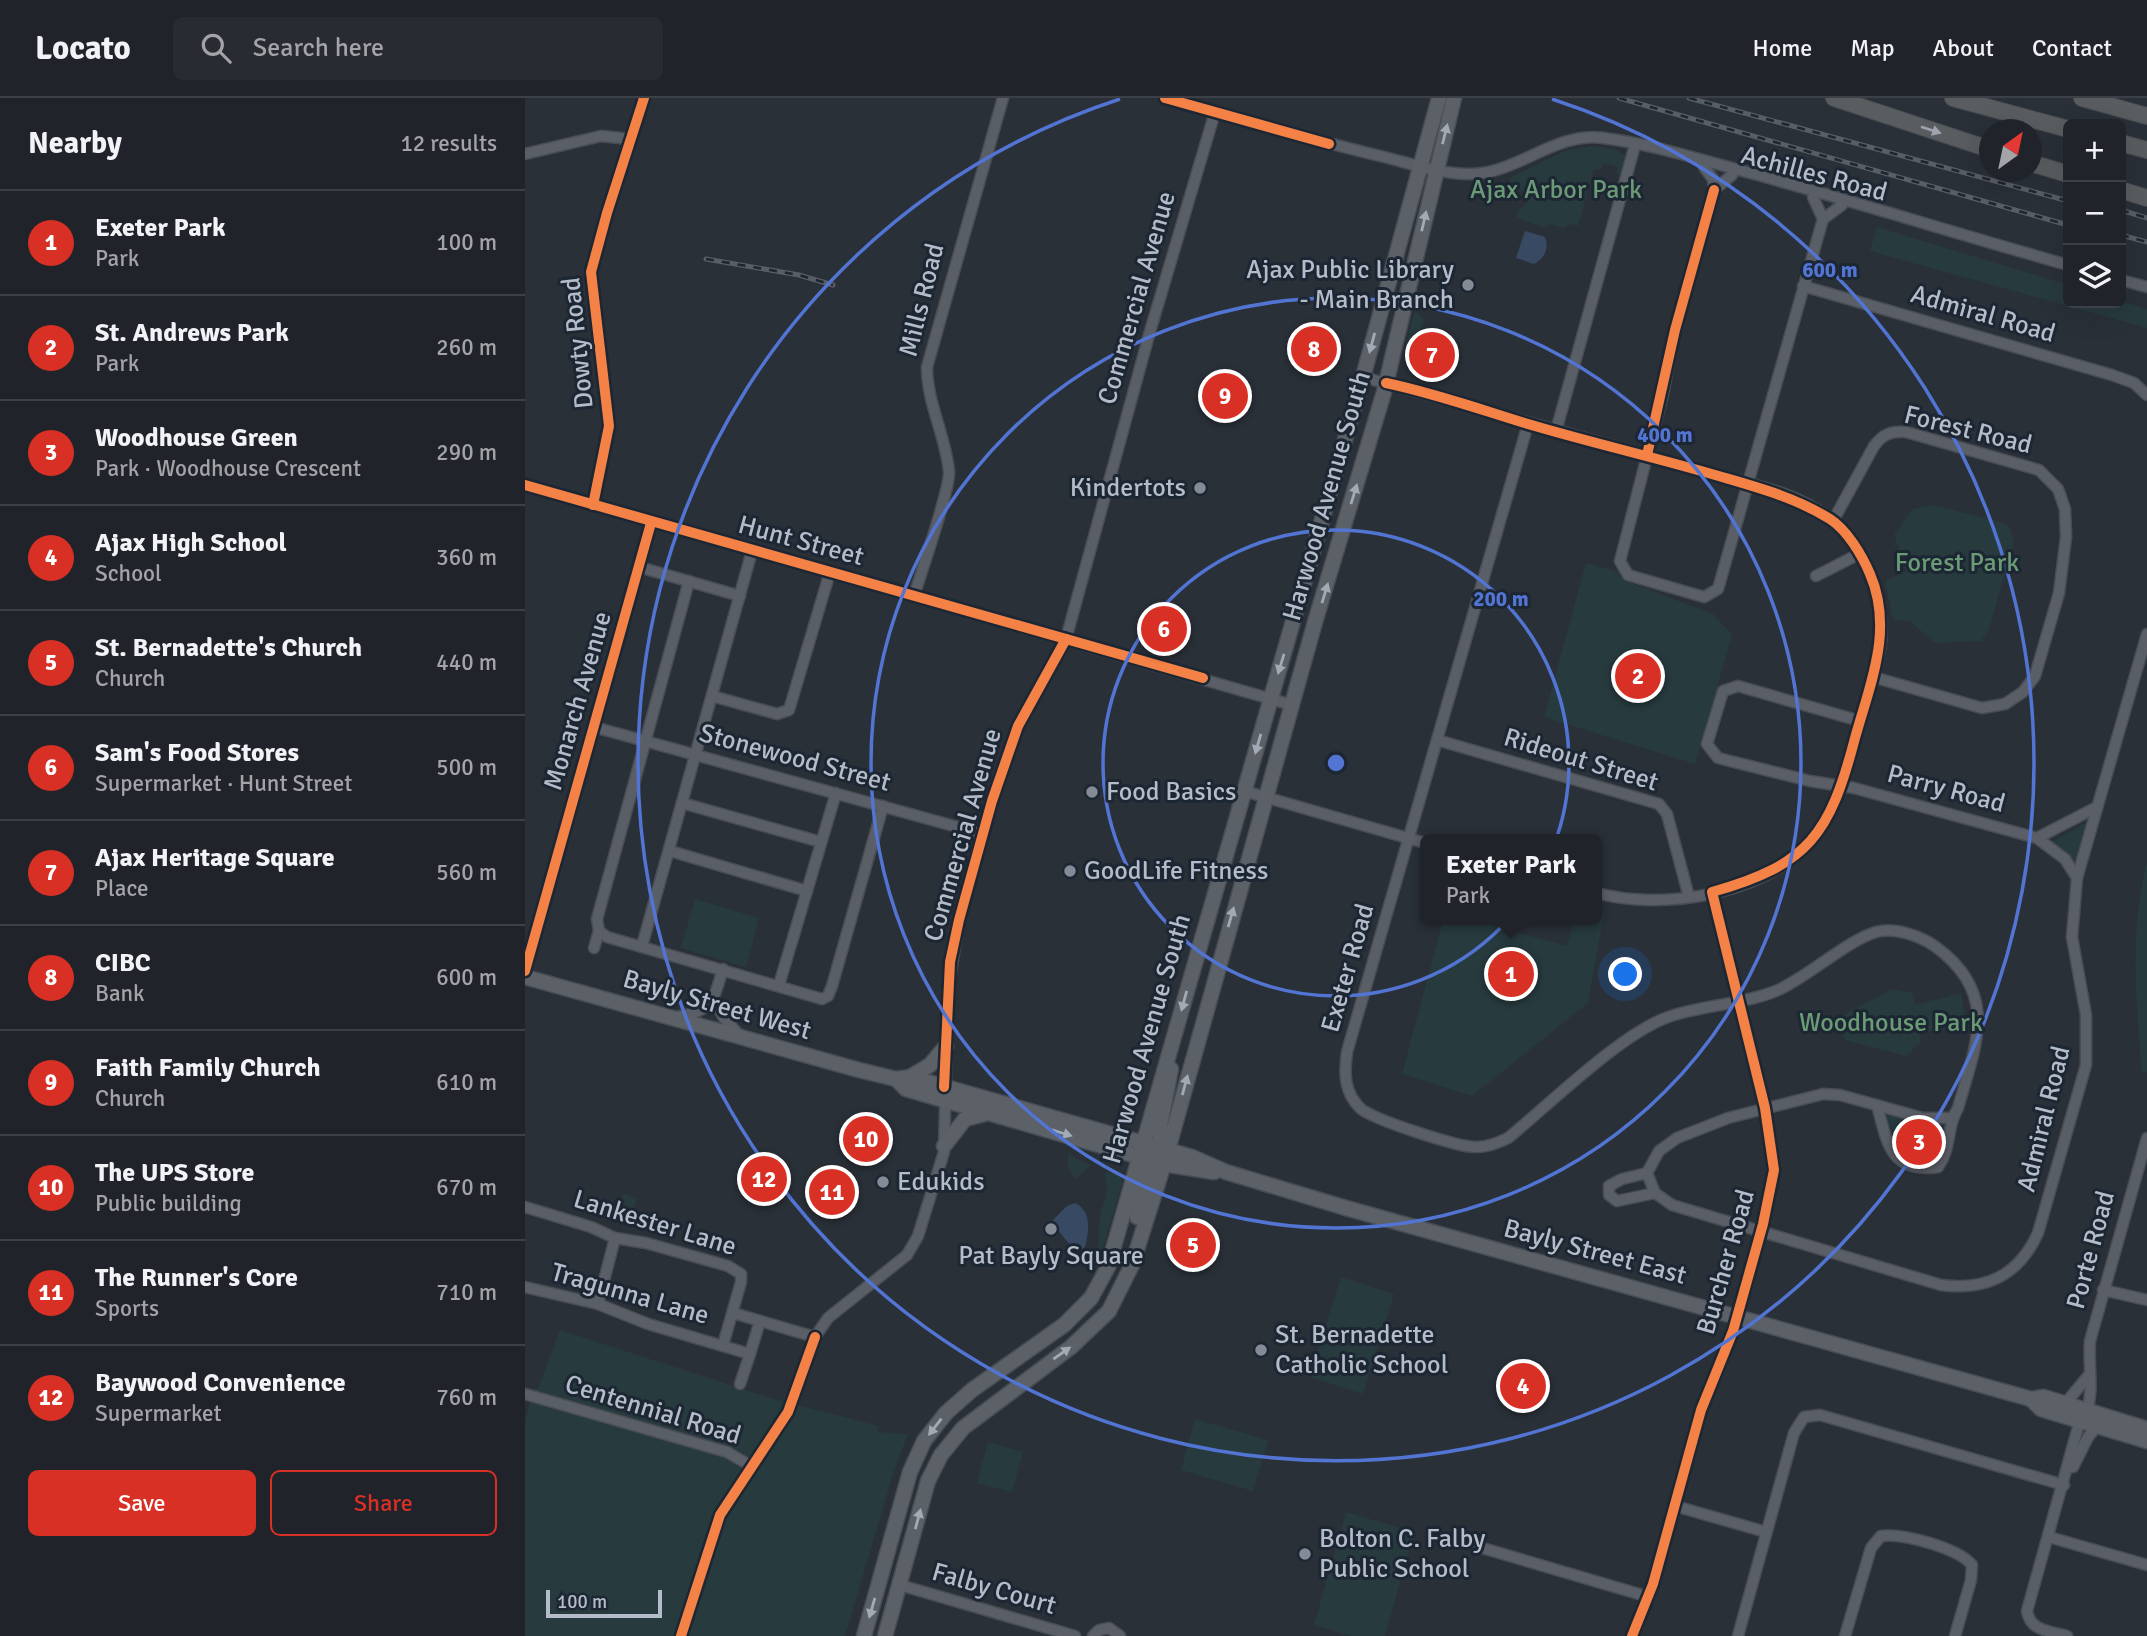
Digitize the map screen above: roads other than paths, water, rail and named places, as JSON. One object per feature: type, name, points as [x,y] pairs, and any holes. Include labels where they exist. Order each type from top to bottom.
[{"type":"highway","points":[[1834,98],[1979,145]]},
{"type":"highway","points":[[1953,98],[2063,128]]},
{"type":"highway","points":[[2081,98],[2147,116]]},
{"type":"highway","points":[[2126,144],[2147,150]]},
{"type":"highway","points":[[2042,166],[2063,172]]},
{"type":"highway","points":[[2126,192],[2147,198]]},
{"type":"main road","name":"Harwood Avenue South","points":[[864,1636],[882,1580],[910,1472],[925,1441],[946,1413],[972,1390],[1064,1325],[1091,1298],[1116,1245],[1363,377],[1439,98]]},
{"type":"main road","name":"Harwood Avenue South","points":[[885,1636],[928,1481],[941,1455],[963,1428],[1013,1387],[1071,1347],[1109,1311],[1132,1265],[1137,1240],[1386,383],[1454,98]]},
{"type":"main road","points":[[1312,551],[1335,559]]},
{"type":"main road","points":[[1192,972],[1213,982]]},
{"type":"main road","name":"Bayly Street West","points":[[525,977],[742,1038],[903,1078],[906,1089],[944,1093],[1143,1153]]},
{"type":"main road","points":[[1164,1154],[1159,1132],[1176,1029]]},
{"type":"main road","points":[[903,1078],[930,1065],[946,1046]]},
{"type":"main road","name":"Bayly Street West","points":[[944,1093],[990,1113],[1143,1153]]},
{"type":"main road","points":[[944,1146],[965,1119],[990,1113]]},
{"type":"main road","points":[[1137,1240],[1136,1222],[1143,1153]]},
{"type":"main road","name":"Bayly Street East","points":[[1143,1153],[1164,1154],[2031,1399],[2044,1397],[2065,1404],[2098,1425],[2147,1440]]},
{"type":"main road","name":"Bayly Street East","points":[[2031,1399],[2041,1409],[2147,1429]]},
{"type":"main road","points":[[882,1580],[900,1585]]},
{"type":"street","name":"Dowty Road","points":[[593,505],[609,426],[591,272],[643,98]]},
{"type":"street","name":"Mills Road","points":[[914,596],[950,476],[945,446],[927,386],[927,367],[1003,98]]},
{"type":"street","name":"Achilles Road","points":[[1165,98],[1436,169],[1485,173],[1580,138],[1600,137],[1665,150],[1863,204],[1982,241]]},
{"type":"street","name":"Commercial Avenue","points":[[815,1337],[828,1318],[907,1255],[918,1236],[944,1146],[944,1093],[952,949],[983,834],[1018,726],[1066,639],[1149,335],[1215,112]]},
{"type":"street","points":[[525,155],[601,136],[629,139]]},
{"type":"street","points":[[1556,431],[1635,145]]},
{"type":"street","name":"Achilles Road","points":[[1635,145],[1732,175],[2063,264]]},
{"type":"street","points":[[1704,167],[1713,179],[1714,190],[1672,340],[1620,561],[1628,575],[1691,594],[1705,597],[1718,589],[1823,219],[1842,205]]},
{"type":"street","points":[[1714,190],[1732,175]]},
{"type":"street","points":[[1814,197],[1823,219]]},
{"type":"street","points":[[2126,281],[2147,287]]},
{"type":"street","name":"Admiral Road","points":[[1803,286],[2112,375],[2134,383],[2147,394]]},
{"type":"street","points":[[1363,377],[1647,455],[1798,501],[1833,521],[1870,573],[1880,610],[1880,649],[1873,677],[1842,786],[1828,817],[1799,853],[1755,880],[1689,897],[1647,901],[1602,894]]},
{"type":"street","name":"Exeter Road","points":[[1528,424],[1408,838],[1344,1073],[1348,1090],[1360,1108],[1376,1119],[1474,1148],[1492,1145],[1508,1138],[1640,1030],[1668,1017],[1777,990],[1876,932],[1904,933],[1930,943],[1957,962],[1965,973],[1979,1009],[1979,1036],[1958,1108],[1951,1118],[1947,1155],[1938,1167],[1927,1168],[1898,1160],[1889,1149],[1877,1105]]},
{"type":"street","name":"Forest Road","points":[[1833,521],[1874,446],[1892,431],[1906,432],[2039,470],[2058,489],[2065,509],[2066,537],[2059,593],[2035,676],[2024,692],[2005,704],[1982,708],[1873,677]]},
{"type":"street","name":"Hunt Street","points":[[525,485],[1271,698]]},
{"type":"street","name":"Monarch Avenue","points":[[525,971],[651,523]]},
{"type":"street","points":[[642,946],[752,551]]},
{"type":"street","points":[[1816,576],[1859,554]]},
{"type":"street","points":[[639,568],[740,596]]},
{"type":"street","points":[[712,696],[776,714],[789,710],[830,572]]},
{"type":"street","points":[[594,948],[599,932],[597,919],[648,742],[689,582]]},
{"type":"street","name":"Admiral Road","points":[[1655,1193],[1672,1205],[1941,1285],[1964,1288],[1986,1283],[2007,1273],[2028,1255],[2038,1233],[2085,1065],[2086,1015],[2072,937],[2077,878],[2147,634]]},
{"type":"street","name":"Parry Road","points":[[1860,721],[1738,686],[1730,687],[1723,691],[1707,744],[1718,758],[1810,781],[1842,786],[2037,838],[2064,859],[2077,878]]},
{"type":"street","points":[[1271,698],[1292,705]]},
{"type":"street","name":"Stonewood Street","points":[[594,727],[983,834]]},
{"type":"street","name":"Rideout Street","points":[[1437,740],[1659,804],[1667,814],[1689,897]]},
{"type":"street","points":[[1244,791],[1420,842]]},
{"type":"street","points":[[779,985],[836,793]]},
{"type":"street","points":[[682,803],[821,842]]},
{"type":"street","points":[[599,932],[822,999],[828,996],[832,986],[883,806]]},
{"type":"street","points":[[2037,838],[2097,807]]},
{"type":"street","points":[[670,851],[807,891]]},
{"type":"street","name":"Burcher Road","points":[[1632,1636],[1649,1597],[1701,1410],[1737,1316],[1761,1233],[1774,1170],[1765,1108],[1711,892]]},
{"type":"street","points":[[673,1018],[696,1013],[714,1000],[723,969]]},
{"type":"street","points":[[714,1000],[724,1018],[742,1038]]},
{"type":"street","points":[[1647,1173],[1655,1193],[1617,1200],[1609,1195],[1609,1186],[1622,1179],[1647,1173],[1659,1150],[1677,1138],[1728,1118],[1823,1094],[1923,1118],[1951,1118]]},
{"type":"street","name":"Porte Road","points":[[2064,1485],[2092,1384],[2089,1375],[2090,1341],[2147,1138]]},
{"type":"street","name":"Lankester Lane","points":[[525,1207],[591,1227],[615,1238],[646,1242],[728,1266],[741,1274],[723,1345]]},
{"type":"street","points":[[598,1304],[615,1238]]},
{"type":"street","name":"Tragunna Lane","points":[[525,1287],[598,1304],[648,1324],[750,1354]]},
{"type":"street","points":[[2103,1290],[2147,1300]]},
{"type":"street","points":[[733,1313],[815,1337],[792,1403],[751,1466]]},
{"type":"street","points":[[740,1384],[760,1321]]},
{"type":"street","points":[[2065,1404],[2089,1375]]},
{"type":"street","name":"Centennial Road","points":[[525,1394],[727,1452],[751,1466],[720,1515],[681,1636]]},
{"type":"street","points":[[1738,1636],[1794,1433],[1804,1417],[1811,1415],[2064,1485]]},
{"type":"street","points":[[2067,1636],[2034,1627],[2029,1621],[2027,1611],[2064,1485],[2088,1437],[2098,1425]]},
{"type":"street","points":[[1675,1506],[1766,1532]]},
{"type":"street","points":[[1845,1636],[1871,1548],[1881,1536],[1893,1534],[1963,1555],[1972,1564],[1955,1636]]},
{"type":"street","points":[[2049,1537],[2147,1565]]},
{"type":"street","points":[[1479,1547],[1649,1597]]},
{"type":"street","name":"Falby Court","points":[[900,1585],[1075,1636]]},
{"type":"street","points":[[1093,1636],[1099,1630],[1109,1628],[1120,1636]]},
{"type":"water","points":[[1525,231],[1545,237],[1545,253],[1534,264],[1516,258]]},
{"type":"water","points":[[1075,1203],[1087,1216],[1088,1228],[1085,1247],[1076,1252],[1051,1222],[1067,1206]]},
{"type":"railway","points":[[1619,98],[2063,224]]},
{"type":"railway","points":[[1689,98],[2063,200]]},
{"type":"railway","points":[[2126,212],[2147,218]]},
{"type":"railway","points":[[2126,236],[2147,242]]},
{"type":"railway","points":[[706,259],[799,275],[833,285]]},
{"type":"place","name":"Ajax Public Library - Main Branch","points":[[1468,285]]},
{"type":"place","name":"CIBC","points":[[1314,349]]},
{"type":"place","name":"Ajax Heritage Square","points":[[1432,355]]},
{"type":"place","name":"Faith Family Church","points":[[1225,396]]},
{"type":"place","name":"Kindertots","points":[[1200,488]]},
{"type":"place","name":"Sam's Food Stores","points":[[1164,629]]},
{"type":"place","name":"St. Andrews Park","points":[[1638,676]]},
{"type":"place","name":"Food Basics","points":[[1092,792]]},
{"type":"place","name":"GoodLife Fitness","points":[[1070,871]]},
{"type":"place","name":"Exeter Park","points":[[1511,974]]},
{"type":"place","name":"The UPS Store","points":[[866,1139]]},
{"type":"place","name":"Woodhouse Green","points":[[1919,1142]]},
{"type":"place","name":"Baywood Convenience","points":[[764,1179]]},
{"type":"place","name":"Edukids","points":[[883,1182]]},
{"type":"place","name":"The Runner's Core","points":[[832,1192]]},
{"type":"place","name":"Pat Bayly Square","points":[[1051,1229]]},
{"type":"place","name":"St. Bernadette's Church","points":[[1193,1245]]},
{"type":"place","name":"St. Bernadette Catholic School","points":[[1261,1350]]},
{"type":"place","name":"Ajax High School","points":[[1523,1386]]},
{"type":"place","name":"Bolton C. Falby Public School","points":[[1305,1554]]},
{"type":"park label","name":"Ajax Arbor Park","points":[[1556,190]]},
{"type":"park label","name":"Forest Park","points":[[1957,563]]},
{"type":"park label","name":"Woodhouse Park","points":[[1891,1023]]}]
